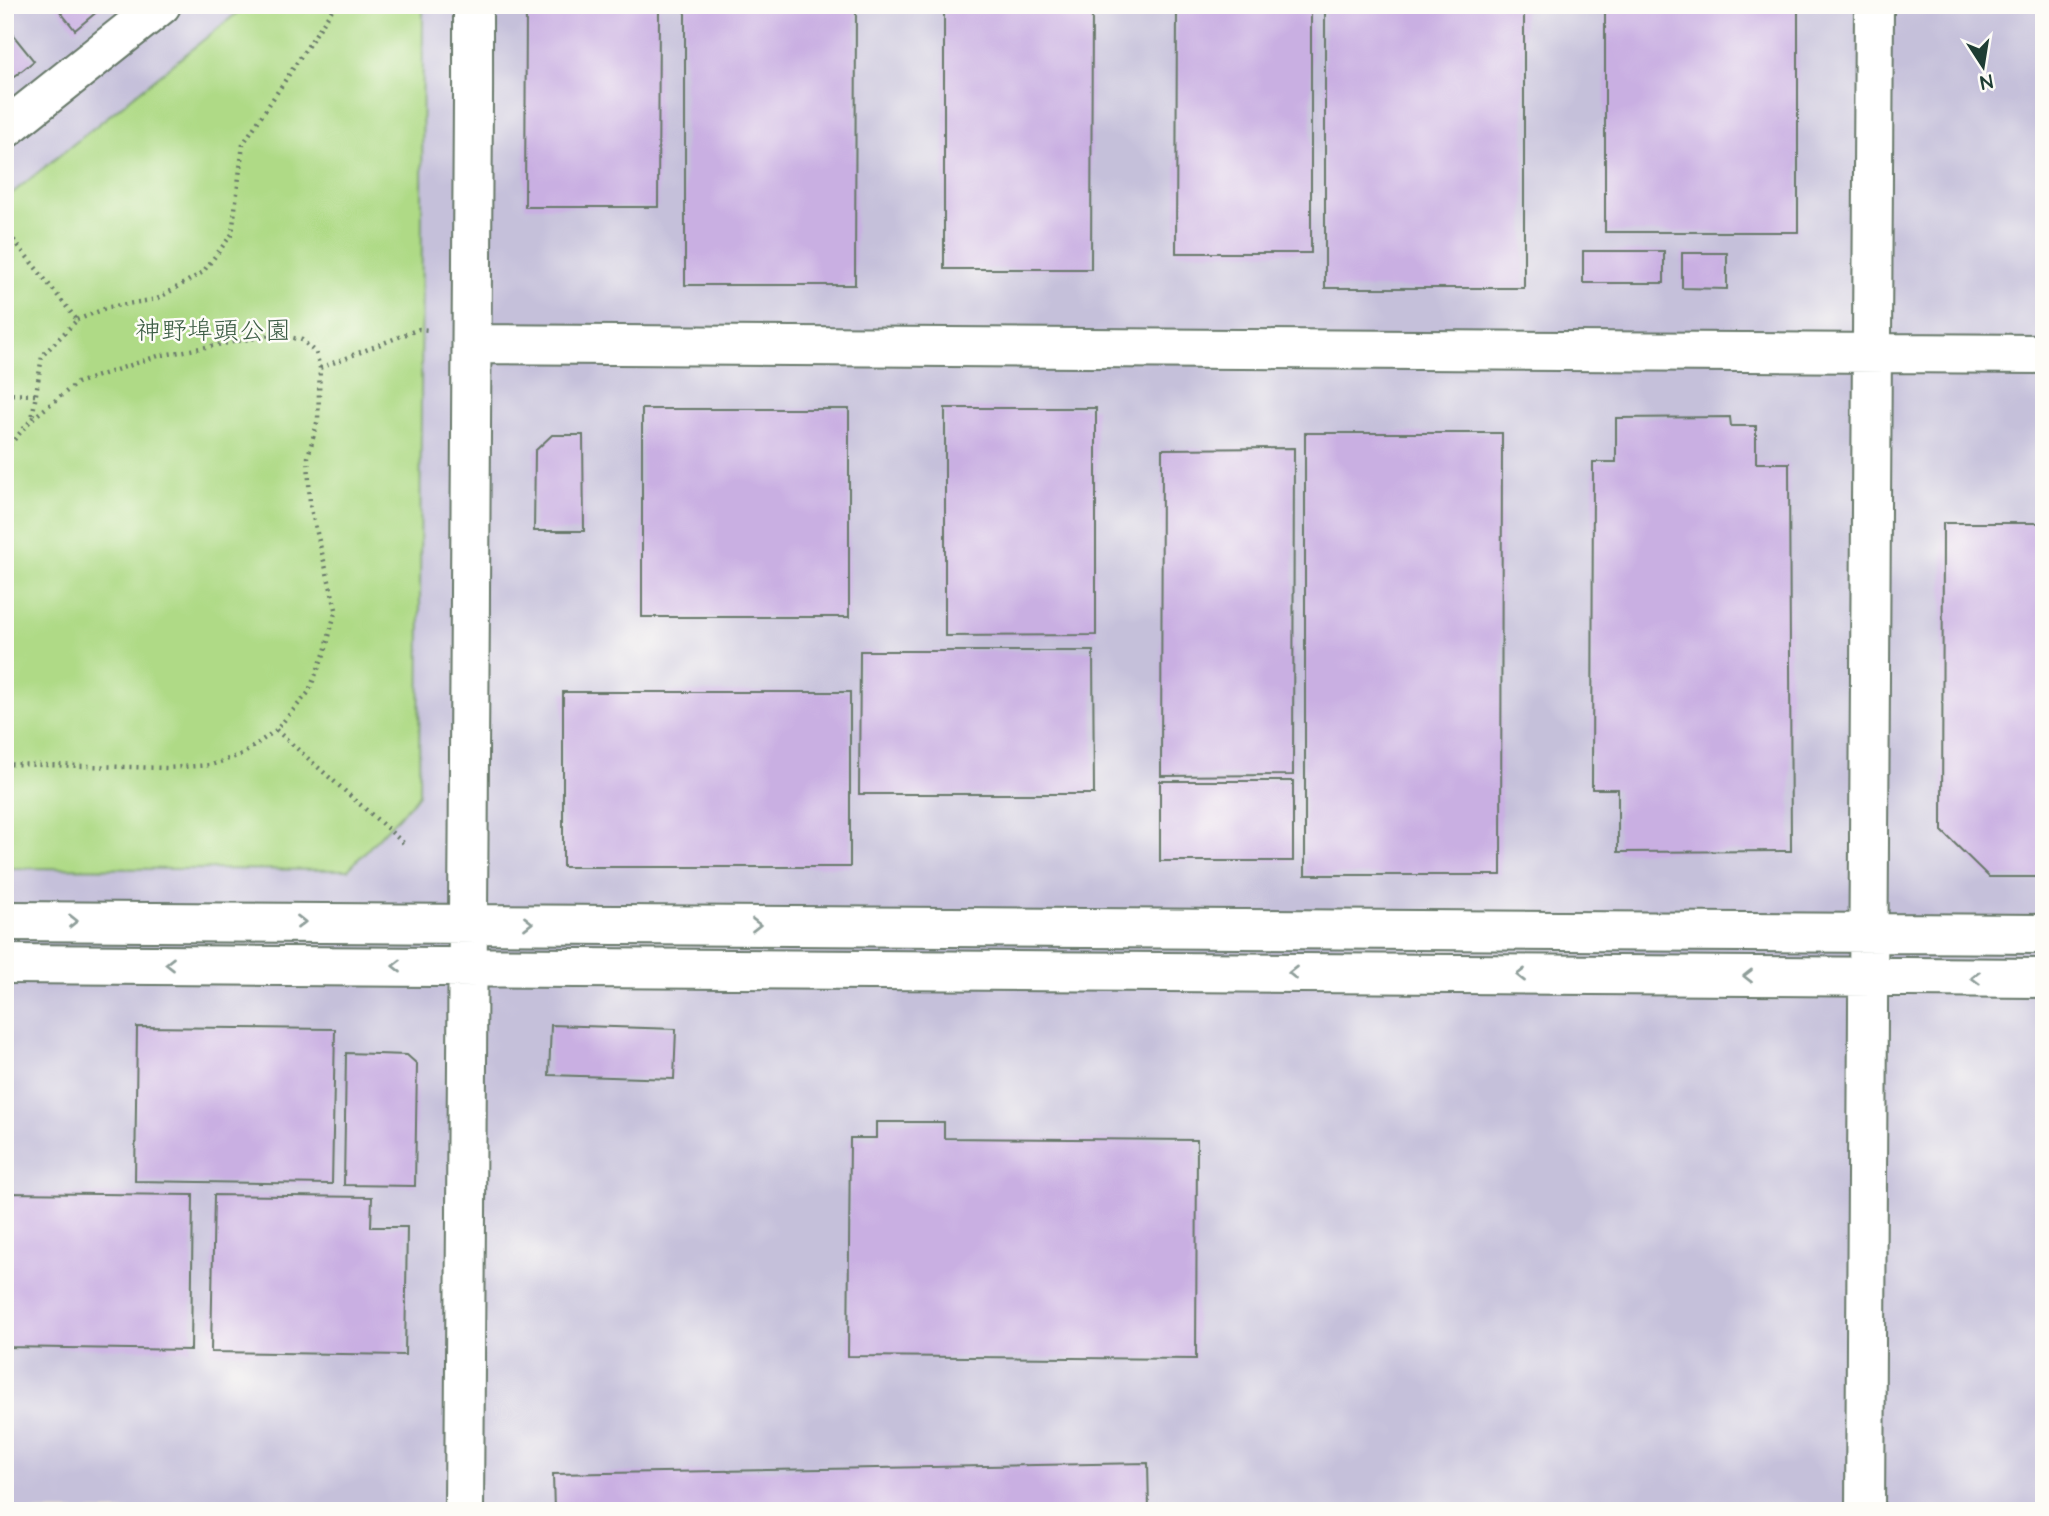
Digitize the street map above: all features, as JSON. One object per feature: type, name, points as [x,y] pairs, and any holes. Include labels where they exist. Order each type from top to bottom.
[{"type":"street","points":[[5,130],[161,5]]},
{"type":"street","points":[[464,1511],[466,923],[474,344],[473,5]]},
{"type":"street","points":[[1865,1511],[1874,5]]},
{"type":"street","points":[[474,344],[2044,354]]},
{"type":"street","points":[[5,920],[2044,934]]},
{"type":"street","points":[[5,964],[2044,978]]},
{"type":"path","points":[[33,419],[42,356],[77,320],[108,307],[158,299],[204,272],[232,234],[243,144],[335,5]]},
{"type":"path","points":[[5,229],[77,320]]},
{"type":"path","points":[[320,368],[419,329],[430,330]]},
{"type":"path","points":[[5,450],[33,419],[77,383],[158,356],[276,334],[302,340],[316,353],[320,368],[318,419],[308,457],[310,505],[336,609],[326,652],[308,693],[275,730],[243,754],[211,765],[167,768],[5,764]]},
{"type":"path","points":[[5,394],[36,395]]},
{"type":"path","points":[[275,730],[407,846]]},
{"type":"shaded area","points":[[5,5],[2044,5],[2044,1511],[5,1511]]},
{"type":"green space","name":"神野埠頭公園","points":[[247,5],[423,5],[419,795],[348,870],[5,868],[5,199]]},
{"type":"building","points":[[55,5],[105,5],[75,30]]},
{"type":"building","points":[[526,5],[659,5],[658,207],[525,207]]},
{"type":"building","points":[[685,5],[856,5],[855,285],[685,285]]},
{"type":"building","points":[[944,5],[1092,5],[1091,269],[944,269]]},
{"type":"building","points":[[1177,5],[1311,5],[1311,253],[1176,253]]},
{"type":"building","points":[[1325,5],[1524,5],[1524,288],[1325,288]]},
{"type":"building","points":[[1605,5],[1798,5],[1798,232],[1605,232]]},
{"type":"building","points":[[5,25],[34,61],[5,84]]},
{"type":"building","points":[[1583,251],[1664,251],[1664,283],[1583,283]]},
{"type":"building","points":[[1682,253],[1727,253],[1727,289],[1682,288]]},
{"type":"building","points":[[945,408],[1096,408],[1096,635],[945,636]]},
{"type":"building","points":[[642,409],[849,409],[849,617],[642,617]]},
{"type":"building","points":[[1730,417],[1731,426],[1756,426],[1756,463],[1789,463],[1791,851],[1618,852],[1618,789],[1592,789],[1593,462],[1616,462],[1616,418]]},
{"type":"building","points":[[1305,433],[1502,433],[1501,875],[1305,875]]},
{"type":"building","points":[[552,435],[583,435],[584,531],[534,531],[535,451]]},
{"type":"building","points":[[1294,448],[1293,775],[1161,776],[1162,449]]},
{"type":"building","points":[[1943,523],[2044,523],[2044,877],[1989,877],[1942,831]]},
{"type":"building","points":[[860,651],[1093,651],[1094,794],[859,794]]},
{"type":"building","points":[[563,692],[850,692],[850,867],[563,867]]},
{"type":"building","points":[[1160,781],[1293,781],[1293,861],[1160,861]]},
{"type":"building","points":[[551,1025],[676,1029],[674,1079],[549,1075]]},
{"type":"building","points":[[137,1027],[335,1029],[332,1184],[135,1181]]},
{"type":"building","points":[[346,1053],[407,1055],[417,1064],[415,1186],[344,1185]]},
{"type":"building","points":[[876,1122],[944,1122],[944,1138],[1197,1140],[1196,1359],[848,1356],[850,1138],[876,1138]]},
{"type":"building","points":[[5,1193],[193,1195],[191,1350],[5,1347]]},
{"type":"building","points":[[214,1195],[372,1197],[371,1227],[407,1227],[405,1355],[211,1352]]},
{"type":"building","points":[[1148,1463],[1149,1511],[554,1511],[553,1474]]}]
